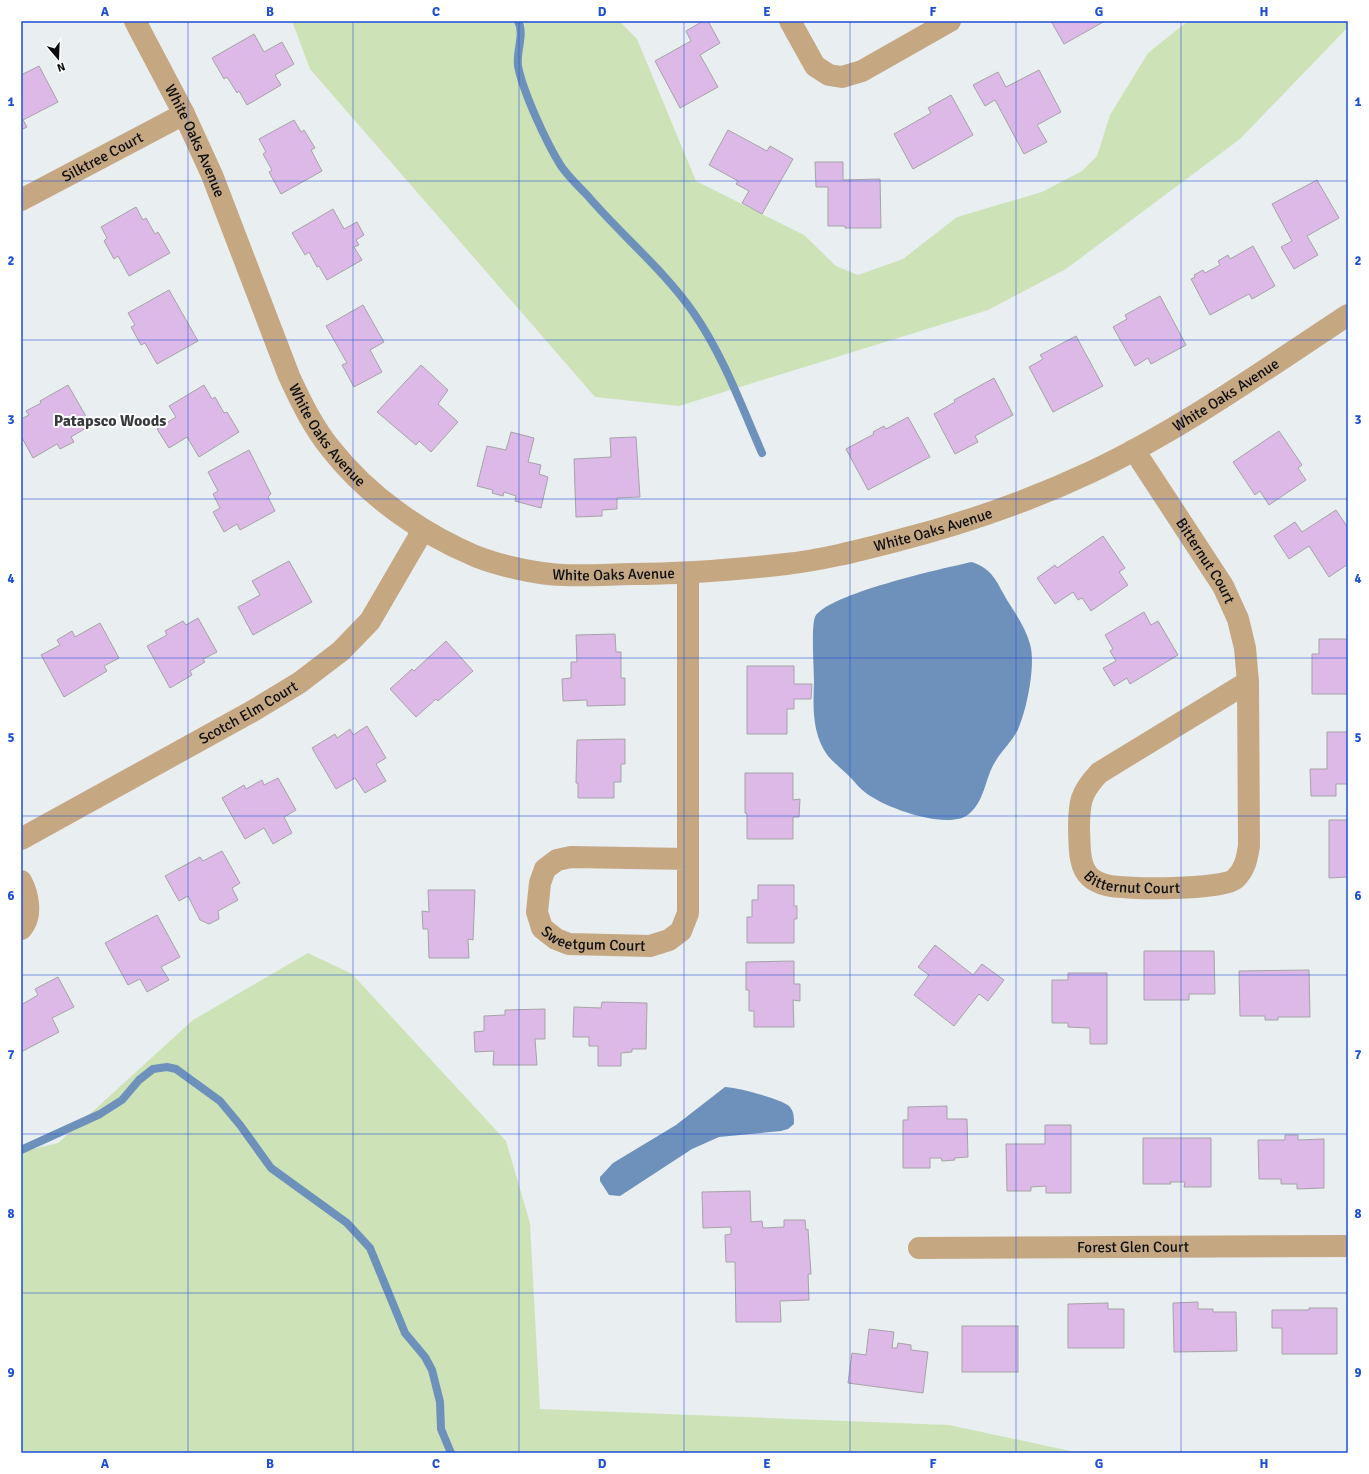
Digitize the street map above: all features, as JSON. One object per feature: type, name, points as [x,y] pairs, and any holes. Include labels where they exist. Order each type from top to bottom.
[{"type":"street","name":"White Oaks Avenue","points":[[135,21],[184,114],[212,175],[289,376],[301,402],[315,426],[348,469],[381,499],[423,530],[476,556],[512,567],[561,575],[688,574],[789,564],[862,550],[933,532],[1009,506],[1090,472],[1134,450],[1182,423],[1348,315]]},
{"type":"street","points":[[790,21],[815,66],[829,75],[842,77],[862,71],[950,21]]},
{"type":"street","name":"Silktree Court","points":[[21,200],[184,114]]},
{"type":"street","name":"Bitternut Court","points":[[1134,450],[1223,586],[1238,619],[1245,648],[1248,682],[1249,846],[1245,865],[1234,880],[1212,887],[1126,888],[1105,885],[1089,876],[1080,858],[1079,809],[1085,788],[1099,773],[1248,682]]},
{"type":"street","name":"Scotch Elm Court","points":[[21,839],[244,716],[299,683],[341,651],[370,621],[423,530]]},
{"type":"street","name":"Sweetgum Court","points":[[688,574],[688,859],[688,914],[681,931],[669,940],[650,946],[569,944],[556,939],[542,928],[538,912],[540,882],[545,869],[557,860],[571,857],[688,859]]},
{"type":"street","points":[[21,881],[26,891],[28,911],[21,928]]},
{"type":"street","name":"Forest Glen Court","points":[[919,1248],[1348,1246]]},
{"type":"green space","points":[[292,21],[619,21],[637,39],[696,181],[804,235],[836,266],[858,275],[903,259],[957,217],[1042,192],[1082,171],[1097,156],[1110,115],[1148,53],[1188,21],[1348,21],[1348,27],[1240,139],[1066,269],[988,310],[679,406],[595,397],[310,69]]},
{"type":"green space","points":[[308,953],[352,974],[506,1141],[530,1223],[540,1409],[949,1425],[1080,1453],[21,1453],[21,1152],[58,1143],[193,1020]]},
{"type":"water","points":[[972,562],[985,568],[994,577],[1026,633],[1032,653],[1030,686],[1019,727],[995,762],[979,802],[975,808],[961,818],[948,820],[934,819],[902,811],[875,799],[862,790],[830,759],[823,748],[816,730],[814,711],[814,622],[815,617],[824,608],[863,591],[913,576]]},
{"type":"water","points":[[725,1087],[758,1094],[784,1103],[792,1110],[794,1124],[788,1129],[781,1131],[719,1137],[692,1149],[620,1196],[609,1195],[600,1181],[600,1177],[613,1163],[676,1125]]},
{"type":"building","points":[[703,21],[708,21],[720,43],[700,55],[718,87],[680,108],[655,61],[691,41],[686,31]]},
{"type":"building","points":[[1051,21],[1105,21],[1064,44]]},
{"type":"building","points":[[254,34],[264,52],[282,42],[294,64],[275,75],[281,85],[247,105],[239,91],[237,93],[227,77],[224,79],[212,58]]},
{"type":"building","points":[[39,66],[58,102],[23,120],[27,127],[21,130],[21,75]]},
{"type":"building","points":[[1039,70],[1061,112],[1037,125],[1047,142],[1024,154],[995,100],[985,106],[973,85],[998,72],[1006,87]]},
{"type":"building","points":[[951,95],[973,135],[913,169],[894,134],[931,113],[928,108]]},
{"type":"building","points":[[294,120],[301,132],[304,130],[315,148],[311,150],[322,171],[281,194],[269,172],[272,170],[263,154],[266,152],[259,139]]},
{"type":"building","points":[[728,130],[767,151],[770,146],[793,159],[762,214],[742,203],[749,191],[736,184],[738,181],[709,165]]},
{"type":"building","points":[[815,162],[843,162],[843,180],[880,179],[881,228],[845,228],[845,226],[828,226],[828,187],[816,187]]},
{"type":"building","points":[[1317,180],[1339,218],[1307,236],[1318,255],[1294,269],[1281,247],[1292,241],[1272,204]]},
{"type":"building","points":[[136,207],[143,220],[146,218],[155,234],[158,232],[170,253],[129,276],[118,256],[114,259],[104,241],[107,238],[101,227]]},
{"type":"building","points":[[333,209],[344,229],[357,222],[364,235],[356,240],[359,245],[354,247],[362,260],[327,280],[319,266],[317,267],[309,252],[305,255],[292,233]]},
{"type":"building","points":[[1253,246],[1275,286],[1252,299],[1249,294],[1210,315],[1191,279],[1195,277],[1194,275],[1203,270],[1205,273],[1220,265],[1218,261],[1228,255],[1230,259]]},
{"type":"building","points":[[169,290],[198,341],[157,364],[145,343],[141,345],[131,327],[135,325],[128,313]]},
{"type":"building","points":[[1160,296],[1186,345],[1151,364],[1148,358],[1135,366],[1113,327],[1127,319],[1125,315]]},
{"type":"building","points":[[363,305],[384,342],[370,350],[382,372],[354,387],[342,365],[347,363],[326,326]]},
{"type":"building","points":[[1076,336],[1103,386],[1053,412],[1029,367],[1043,359],[1040,355]]},
{"type":"building","points":[[421,365],[448,390],[438,404],[458,422],[431,452],[419,441],[416,445],[377,412]]},
{"type":"building","points":[[994,378],[1013,415],[975,436],[978,442],[955,454],[934,414],[955,402],[954,400]]},
{"type":"building","points":[[68,385],[91,425],[71,437],[74,442],[60,449],[57,444],[33,458],[21,436],[21,419],[29,415],[26,411]]},
{"type":"building","points":[[204,385],[212,399],[215,397],[224,413],[227,412],[239,432],[199,457],[187,437],[169,448],[157,429],[176,417],[169,406]]},
{"type":"building","points":[[908,417],[930,457],[868,490],[846,449],[874,434],[873,432],[884,426],[886,429]]},
{"type":"building","points":[[1279,431],[1302,465],[1298,468],[1306,480],[1269,505],[1260,491],[1255,495],[1233,462]]},
{"type":"building","points":[[511,432],[534,438],[528,462],[541,465],[539,474],[548,477],[541,508],[515,501],[516,496],[504,492],[503,496],[492,493],[493,490],[477,486],[487,446],[506,450]]},
{"type":"building","points":[[636,437],[640,497],[617,498],[617,509],[602,510],[602,516],[576,517],[574,459],[611,457],[610,438]]},
{"type":"building","points":[[249,450],[271,494],[268,497],[275,511],[240,530],[237,524],[224,532],[213,512],[220,508],[213,494],[218,491],[208,472]]},
{"type":"building","points":[[1336,510],[1348,528],[1348,564],[1329,577],[1309,546],[1289,559],[1274,536],[1295,522],[1302,532]]},
{"type":"building","points":[[1103,536],[1125,568],[1119,572],[1128,585],[1091,611],[1082,598],[1078,600],[1073,592],[1055,604],[1037,578],[1055,565],[1057,568]]},
{"type":"building","points":[[289,561],[312,602],[253,635],[238,607],[260,595],[252,581]]},
{"type":"building","points":[[1144,612],[1151,625],[1158,621],[1178,655],[1130,684],[1127,678],[1114,686],[1103,668],[1116,661],[1110,651],[1113,649],[1105,635]]},
{"type":"building","points":[[198,618],[217,652],[203,659],[205,662],[190,671],[192,675],[170,688],[147,646],[167,635],[165,631],[183,621],[186,625]]},
{"type":"building","points":[[100,623],[119,658],[104,666],[107,671],[64,697],[41,655],[60,645],[57,640],[72,631],[75,637]]},
{"type":"building","points":[[615,634],[616,652],[621,652],[621,678],[625,678],[625,705],[587,706],[587,700],[563,701],[562,679],[571,678],[571,662],[577,662],[576,635]]},
{"type":"building","points":[[1319,639],[1348,639],[1348,694],[1312,694],[1312,654],[1319,654]]},
{"type":"building","points":[[446,641],[473,671],[438,701],[436,699],[416,717],[390,689],[412,669],[414,671]]},
{"type":"building","points":[[747,666],[794,666],[794,684],[812,684],[811,699],[794,699],[794,709],[787,709],[787,734],[747,734]]},
{"type":"building","points":[[367,726],[386,758],[376,764],[386,781],[365,793],[355,778],[336,789],[312,748],[335,734],[337,738],[350,729],[353,735]]},
{"type":"building","points":[[1327,732],[1348,732],[1348,784],[1336,784],[1336,796],[1311,796],[1310,769],[1327,769]]},
{"type":"building","points":[[625,739],[625,764],[621,764],[621,782],[614,782],[614,798],[578,798],[578,783],[576,783],[577,740]]},
{"type":"building","points":[[745,773],[793,773],[793,800],[800,799],[799,817],[793,817],[793,839],[747,839],[747,814],[745,813]]},
{"type":"building","points":[[278,778],[296,810],[284,817],[292,833],[273,844],[264,828],[245,839],[222,798],[244,785],[246,789],[262,780],[264,785]]},
{"type":"building","points":[[1329,820],[1348,820],[1348,877],[1329,878]]},
{"type":"building","points":[[222,851],[240,883],[232,888],[238,900],[218,911],[219,919],[209,924],[200,920],[188,896],[179,901],[165,876],[200,857],[203,861]]},
{"type":"building","points":[[758,885],[794,885],[794,906],[797,906],[797,919],[794,919],[794,943],[747,943],[747,917],[752,917],[752,900],[758,900]]},
{"type":"building","points":[[428,890],[475,890],[473,940],[468,939],[469,958],[429,958],[428,929],[423,929],[422,911],[429,912]]},
{"type":"building","points":[[157,915],[180,957],[161,967],[169,980],[147,992],[140,979],[128,985],[105,943]]},
{"type":"building","points":[[935,945],[973,975],[982,964],[1004,980],[988,1001],[979,994],[954,1026],[914,995],[929,975],[918,967]]},
{"type":"building","points":[[1144,951],[1214,951],[1215,994],[1189,994],[1189,1000],[1144,1000]]},
{"type":"building","points":[[794,961],[794,984],[800,984],[800,1001],[793,1000],[794,1027],[754,1027],[754,1011],[749,1011],[749,990],[746,990],[746,962]]},
{"type":"building","points":[[1309,970],[1310,1017],[1278,1017],[1278,1020],[1265,1020],[1265,1016],[1240,1016],[1239,971]]},
{"type":"building","points":[[1068,973],[1107,973],[1107,1044],[1090,1044],[1090,1028],[1068,1027],[1068,1023],[1052,1023],[1052,980],[1068,980]]},
{"type":"building","points":[[58,977],[74,1007],[52,1018],[59,1032],[21,1052],[21,1005],[38,995],[35,989]]},
{"type":"building","points":[[602,1002],[647,1003],[646,1049],[632,1049],[632,1052],[621,1053],[621,1066],[598,1066],[598,1046],[589,1046],[589,1037],[573,1037],[574,1007],[601,1008]]},
{"type":"building","points":[[545,1009],[545,1039],[535,1039],[537,1065],[493,1065],[494,1051],[475,1052],[474,1032],[484,1031],[484,1016],[505,1015],[505,1010]]},
{"type":"building","points":[[947,1106],[947,1119],[967,1119],[968,1157],[942,1161],[941,1158],[930,1158],[930,1168],[903,1168],[903,1120],[908,1120],[908,1107]]},
{"type":"building","points":[[1045,1125],[1071,1125],[1071,1193],[1046,1193],[1046,1186],[1031,1187],[1031,1191],[1007,1191],[1006,1144],[1045,1144]]},
{"type":"building","points":[[1285,1135],[1298,1135],[1298,1140],[1324,1139],[1324,1188],[1297,1189],[1297,1184],[1281,1184],[1281,1179],[1259,1179],[1258,1140],[1285,1140]]},
{"type":"building","points":[[1143,1138],[1211,1138],[1211,1187],[1184,1187],[1185,1182],[1170,1182],[1171,1184],[1143,1184]]},
{"type":"building","points":[[750,1191],[751,1222],[762,1221],[763,1228],[784,1227],[784,1220],[805,1220],[806,1230],[808,1229],[811,1274],[808,1274],[809,1300],[780,1301],[781,1322],[736,1322],[735,1262],[726,1262],[725,1235],[731,1234],[731,1227],[703,1228],[702,1192]]},
{"type":"building","points":[[1198,1302],[1198,1309],[1213,1309],[1213,1312],[1236,1312],[1237,1351],[1174,1352],[1173,1303]]},
{"type":"building","points":[[1108,1303],[1108,1309],[1124,1309],[1124,1348],[1068,1348],[1068,1304]]},
{"type":"building","points":[[1309,1308],[1337,1308],[1337,1354],[1282,1354],[1282,1328],[1272,1328],[1272,1310],[1309,1310]]},
{"type":"building","points":[[962,1326],[1018,1326],[1018,1372],[962,1372]]},
{"type":"building","points":[[869,1329],[894,1332],[892,1348],[897,1348],[898,1343],[911,1345],[911,1350],[928,1352],[923,1393],[848,1383],[852,1353],[866,1355]]},
{"type":"waterway","points":[[518,21],[521,31],[518,60],[521,77],[542,131],[555,156],[570,177],[669,281],[693,312],[704,328],[722,363],[762,453]]},
{"type":"waterway","points":[[21,1150],[100,1114],[122,1100],[139,1080],[153,1069],[167,1067],[176,1069],[220,1101],[240,1125],[271,1168],[347,1223],[370,1248],[405,1333],[425,1357],[432,1370],[440,1402],[441,1429],[451,1453]]},
{"type":"district","name":"Patapsco Woods","points":[[110,420]]}]
